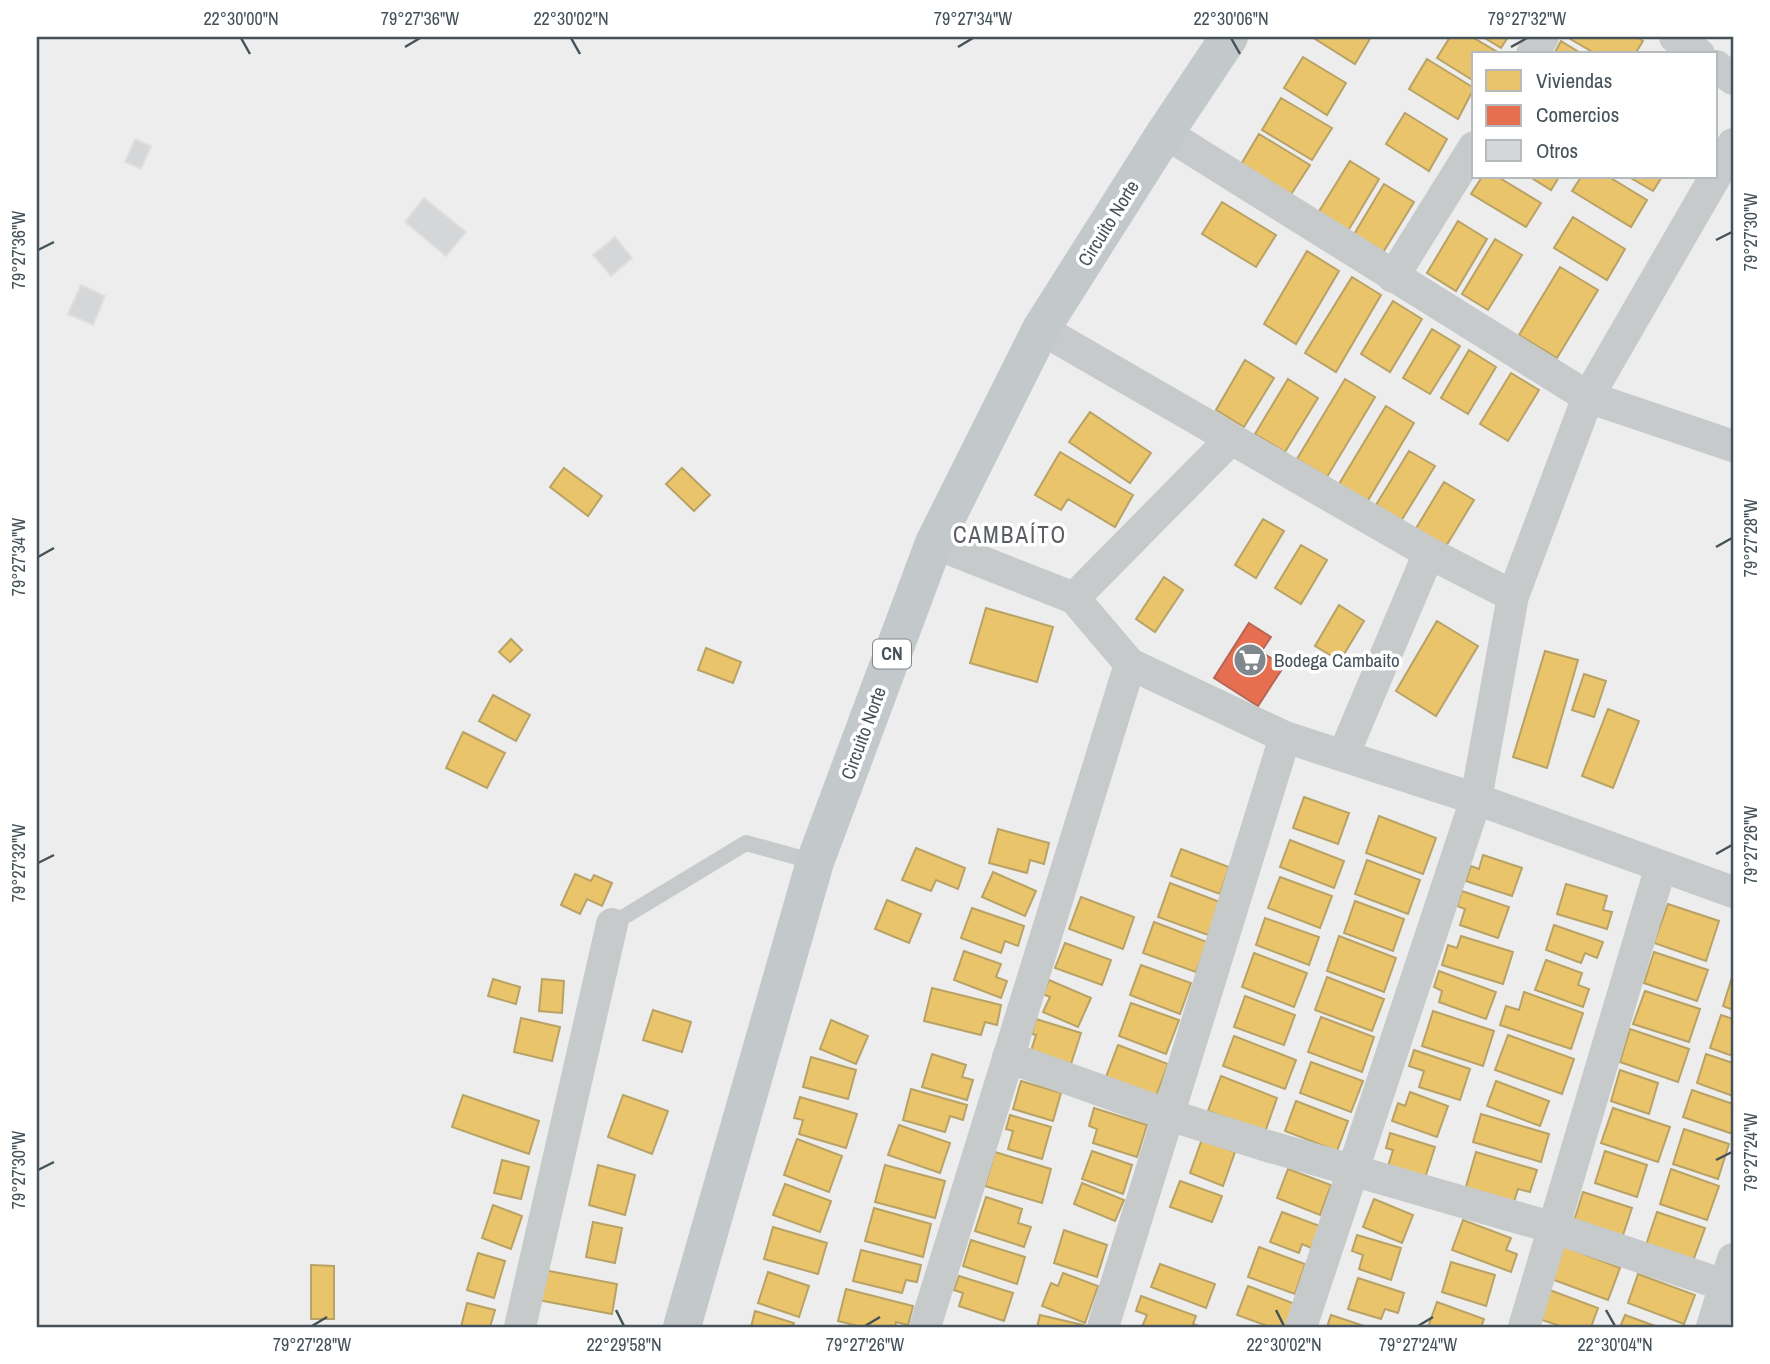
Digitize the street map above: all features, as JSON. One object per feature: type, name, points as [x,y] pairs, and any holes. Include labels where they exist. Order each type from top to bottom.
[{"type":"main road","name":"Circuito Norte","points":[[682,1327],[815,862],[934,543],[1041,329],[1229,37]]},
{"type":"street","points":[[1533,52],[1543,37]]},
{"type":"street","points":[[1675,37],[1696,52]]},
{"type":"street","points":[[1718,68],[1733,79]]},
{"type":"street","points":[[1165,133],[1588,397],[1733,446]]},
{"type":"street","points":[[1718,171],[1733,144]]},
{"type":"street","points":[[1393,277],[1472,150]]},
{"type":"street","points":[[1301,1327],[1476,799],[1513,596],[1588,397],[1714,178]]},
{"type":"street","points":[[1041,329],[1429,553],[1513,596]]},
{"type":"street","points":[[1074,598],[1230,440]]},
{"type":"street","points":[[934,543],[1074,598],[1130,664],[1285,737],[1476,799],[1733,892]]},
{"type":"street","points":[[1343,756],[1429,553]]},
{"type":"street","points":[[925,1327],[1130,664]]},
{"type":"street","points":[[1103,1327],[1285,737]]},
{"type":"street","points":[[1524,1327],[1661,866]]},
{"type":"street","points":[[520,1327],[611,925]]},
{"type":"street","points":[[1008,1057],[1169,1115],[1352,1172],[1731,1278],[1712,1327]]},
{"type":"lane","points":[[611,925],[746,843],[815,862]]},
{"type":"building: Viviendas","points":[[1312,37],[1371,37],[1355,64]]},
{"type":"building: Viviendas","points":[[1450,37],[1472,37],[1497,52],[1472,52],[1472,80],[1437,58]]},
{"type":"building: Viviendas","points":[[1483,37],[1508,37],[1501,48]]},
{"type":"building: Viviendas","points":[[1567,37],[1637,37],[1643,41],[1636,52],[1593,52]]},
{"type":"building: Viviendas","points":[[1561,41],[1579,52],[1555,52]]},
{"type":"building: Viviendas","points":[[1303,57],[1346,83],[1327,115],[1284,88]]},
{"type":"building: Viviendas","points":[[1427,59],[1472,87],[1472,92],[1458,119],[1409,89]]},
{"type":"building: Viviendas","points":[[1281,98],[1332,128],[1312,160],[1262,130]]},
{"type":"building: Viviendas","points":[[1405,113],[1447,139],[1429,171],[1386,144]]},
{"type":"building: Viviendas","points":[[1259,134],[1310,165],[1290,196],[1240,166]]},
{"type":"building: Viviendas","points":[[1350,161],[1379,179],[1348,231],[1318,213]]},
{"type":"building: Viviendas","points":[[1481,178],[1500,178],[1541,203],[1526,227],[1471,194]]},
{"type":"building: Viviendas","points":[[1532,178],[1558,178],[1551,190]]},
{"type":"building: Viviendas","points":[[1580,178],[1611,178],[1647,200],[1631,227],[1572,191]]},
{"type":"building: Viviendas","points":[[1631,178],[1661,178],[1653,191]]},
{"type":"building: Viviendas","points":[[1384,184],[1414,202],[1382,254],[1353,236]]},
{"type":"building: Viviendas","points":[[1222,202],[1276,235],[1256,267],[1202,234]]},
{"type":"building: Viviendas","points":[[1573,217],[1625,249],[1607,280],[1554,248]]},
{"type":"building: Viviendas","points":[[1458,221],[1487,239],[1456,291],[1427,273]]},
{"type":"building: Viviendas","points":[[1495,239],[1522,255],[1488,310],[1462,294]]},
{"type":"building: Viviendas","points":[[1307,251],[1339,271],[1296,344],[1264,324]]},
{"type":"building: Viviendas","points":[[1560,267],[1598,290],[1557,358],[1519,335]]},
{"type":"building: Viviendas","points":[[1352,277],[1381,295],[1336,372],[1305,353]]},
{"type":"building: Viviendas","points":[[1393,301],[1422,319],[1390,372],[1361,354]]},
{"type":"building: Viviendas","points":[[1432,329],[1460,346],[1430,394],[1403,378]]},
{"type":"building: Viviendas","points":[[1469,350],[1496,367],[1468,414],[1441,398]]},
{"type":"building: Viviendas","points":[[1245,360],[1274,378],[1244,427],[1216,410]]},
{"type":"building: Viviendas","points":[[1511,373],[1539,390],[1508,441],[1480,424]]},
{"type":"building: Viviendas","points":[[1288,379],[1318,398],[1285,452],[1255,434]]},
{"type":"building: Viviendas","points":[[1345,379],[1375,397],[1327,477],[1297,459]]},
{"type":"building: Viviendas","points":[[1386,406],[1414,423],[1367,502],[1339,484]]},
{"type":"building: Viviendas","points":[[1090,412],[1151,453],[1130,483],[1069,442]]},
{"type":"building: Viviendas","points":[[1409,451],[1435,466],[1401,521],[1376,505]]},
{"type":"building: Viviendas","points":[[1060,452],[1133,495],[1115,527],[1068,499],[1061,510],[1035,495]]},
{"type":"building: Viviendas","points":[[564,468],[602,496],[588,516],[550,487]]},
{"type":"building: Viviendas","points":[[682,468],[710,495],[694,511],[666,484]]},
{"type":"building: Viviendas","points":[[1444,482],[1474,500],[1445,548],[1415,530]]},
{"type":"building: Viviendas","points":[[1263,519],[1284,531],[1256,578],[1235,565]]},
{"type":"building: Viviendas","points":[[1301,545],[1327,560],[1301,604],[1275,588]]},
{"type":"building: Viviendas","points":[[1164,577],[1183,590],[1155,632],[1136,619]]},
{"type":"building: Viviendas","points":[[1339,605],[1364,621],[1340,661],[1315,646]]},
{"type":"building: Viviendas","points":[[986,608],[1053,627],[1037,682],[970,663]]},
{"type":"building: Viviendas","points":[[1437,621],[1478,646],[1436,716],[1396,691]]},
{"type":"building: Viviendas","points":[[511,639],[522,650],[510,662],[499,652]]},
{"type":"building: Viviendas","points":[[706,648],[741,662],[733,683],[698,670]]},
{"type":"building: Viviendas","points":[[1545,651],[1578,660],[1547,768],[1513,757]]},
{"type":"building: Viviendas","points":[[1584,674],[1606,681],[1594,717],[1572,710]]},
{"type":"building: Viviendas","points":[[493,695],[530,715],[516,741],[479,721]]},
{"type":"building: Viviendas","points":[[1608,709],[1639,721],[1613,788],[1582,776]]},
{"type":"building: Viviendas","points":[[463,732],[505,753],[487,788],[446,768]]},
{"type":"building: Viviendas","points":[[1304,797],[1349,813],[1338,844],[1293,828]]},
{"type":"building: Viviendas","points":[[1379,816],[1436,838],[1423,874],[1366,853]]},
{"type":"building: Viviendas","points":[[998,829],[1049,843],[1044,864],[1030,860],[1027,873],[989,863]]},
{"type":"building: Viviendas","points":[[1290,840],[1344,861],[1334,888],[1280,867]]},
{"type":"building: Viviendas","points":[[916,848],[965,868],[958,889],[936,880],[931,891],[902,880]]},
{"type":"building: Viviendas","points":[[1181,849],[1229,867],[1220,894],[1171,876]]},
{"type":"building: Viviendas","points":[[1483,855],[1522,868],[1512,896],[1466,881],[1471,866],[1479,869]]},
{"type":"building: Viviendas","points":[[1367,860],[1420,880],[1408,914],[1355,894]]},
{"type":"building: Viviendas","points":[[993,872],[1036,891],[1025,916],[982,897]]},
{"type":"building: Viviendas","points":[[575,874],[591,881],[594,875],[612,883],[602,906],[587,899],[580,914],[561,905]]},
{"type":"building: Viviendas","points":[[1280,877],[1332,896],[1320,928],[1268,908]]},
{"type":"building: Viviendas","points":[[1170,883],[1220,902],[1208,935],[1158,917]]},
{"type":"building: Viviendas","points":[[1566,884],[1607,896],[1603,910],[1612,912],[1607,929],[1557,914]]},
{"type":"building: Viviendas","points":[[1462,891],[1509,907],[1498,938],[1460,925],[1465,909],[1457,906]]},
{"type":"building: Viviendas","points":[[1081,897],[1134,917],[1123,949],[1069,929]]},
{"type":"building: Viviendas","points":[[887,900],[921,914],[909,943],[875,929]]},
{"type":"building: Viviendas","points":[[1355,901],[1404,919],[1393,951],[1344,933]]},
{"type":"building: Viviendas","points":[[1668,904],[1719,921],[1706,961],[1654,943]]},
{"type":"building: Viviendas","points":[[972,908],[1024,926],[1018,946],[1005,941],[1001,953],[961,938]]},
{"type":"building: Viviendas","points":[[1265,918],[1319,937],[1309,965],[1256,945]]},
{"type":"building: Viviendas","points":[[1154,922],[1207,942],[1196,972],[1143,953]]},
{"type":"building: Viviendas","points":[[1554,925],[1603,942],[1597,958],[1585,953],[1581,963],[1546,950]]},
{"type":"building: Viviendas","points":[[1339,936],[1396,958],[1384,992],[1327,971]]},
{"type":"building: Viviendas","points":[[1461,936],[1513,952],[1503,984],[1442,965],[1448,945],[1457,948]]},
{"type":"building: Viviendas","points":[[1065,943],[1111,960],[1102,985],[1055,968]]},
{"type":"building: Viviendas","points":[[964,951],[1001,964],[996,977],[1007,981],[1001,998],[954,980]]},
{"type":"building: Viviendas","points":[[1654,952],[1708,970],[1697,1001],[1644,983]]},
{"type":"building: Viviendas","points":[[1254,953],[1307,973],[1294,1007],[1242,987]]},
{"type":"building: Viviendas","points":[[1546,960],[1582,973],[1578,985],[1589,989],[1583,1007],[1535,990]]},
{"type":"building: Viviendas","points":[[1141,965],[1191,983],[1180,1014],[1130,995]]},
{"type":"building: Viviendas","points":[[1439,971],[1496,992],[1486,1019],[1439,1002],[1442,991],[1434,987]]},
{"type":"building: Viviendas","points":[[1733,974],[1733,1010],[1723,1006]]},
{"type":"building: Viviendas","points":[[1327,977],[1384,999],[1372,1031],[1315,1010]]},
{"type":"building: Viviendas","points":[[493,979],[520,987],[516,1004],[488,996]]},
{"type":"building: Viviendas","points":[[542,979],[564,981],[562,1013],[539,1011]]},
{"type":"building: Viviendas","points":[[1049,980],[1091,998],[1078,1027],[1043,1012],[1050,997],[1043,994]]},
{"type":"building: Viviendas","points":[[932,988],[1001,1005],[997,1025],[985,1022],[981,1035],[924,1021]]},
{"type":"building: Viviendas","points":[[1645,991],[1700,1009],[1689,1042],[1633,1024]]},
{"type":"building: Viviendas","points":[[1524,992],[1583,1013],[1571,1049],[1500,1025],[1506,1006],[1519,1010]]},
{"type":"building: Viviendas","points":[[1245,996],[1295,1015],[1284,1045],[1234,1027]]},
{"type":"building: Viviendas","points":[[1131,1003],[1179,1020],[1166,1054],[1119,1036]]},
{"type":"building: Viviendas","points":[[653,1010],[691,1022],[682,1052],[643,1040]]},
{"type":"building: Viviendas","points":[[1433,1011],[1494,1031],[1483,1066],[1422,1046]]},
{"type":"building: Viviendas","points":[[1721,1015],[1733,1019],[1733,1056],[1710,1048]]},
{"type":"building: Viviendas","points":[[1321,1017],[1374,1037],[1362,1072],[1308,1052]]},
{"type":"building: Viviendas","points":[[521,1018],[560,1027],[552,1061],[514,1052]]},
{"type":"building: Viviendas","points":[[1036,1019],[1081,1033],[1071,1064],[1031,1051],[1036,1035],[1032,1034]]},
{"type":"building: Viviendas","points":[[831,1020],[868,1036],[856,1064],[820,1049]]},
{"type":"building: Viviendas","points":[[1630,1029],[1689,1049],[1678,1082],[1620,1062]]},
{"type":"building: Viviendas","points":[[1508,1035],[1574,1059],[1562,1094],[1495,1070]]},
{"type":"building: Viviendas","points":[[1234,1036],[1296,1060],[1285,1089],[1223,1066]]},
{"type":"building: Viviendas","points":[[1118,1045],[1168,1064],[1156,1096],[1106,1077]]},
{"type":"building: Viviendas","points":[[1414,1050],[1470,1069],[1460,1100],[1419,1087],[1424,1071],[1409,1066]]},
{"type":"building: Viviendas","points":[[932,1054],[966,1065],[962,1077],[973,1080],[967,1100],[922,1087]]},
{"type":"building: Viviendas","points":[[1706,1054],[1733,1063],[1733,1096],[1697,1083]]},
{"type":"building: Viviendas","points":[[811,1057],[856,1070],[848,1099],[803,1087]]},
{"type":"building: Viviendas","points":[[1311,1062],[1363,1081],[1351,1112],[1300,1093]]},
{"type":"building: Viviendas","points":[[1620,1070],[1658,1083],[1649,1114],[1611,1101]]},
{"type":"building: Viviendas","points":[[1221,1076],[1277,1098],[1265,1132],[1208,1111]]},
{"type":"building: Viviendas","points":[[1021,1081],[1061,1093],[1053,1121],[1013,1109]]},
{"type":"building: Viviendas","points":[[1496,1081],[1549,1101],[1540,1126],[1487,1106]]},
{"type":"building: Viviendas","points":[[911,1089],[967,1105],[963,1120],[950,1116],[945,1132],[903,1120]]},
{"type":"building: Viviendas","points":[[1692,1090],[1733,1104],[1733,1134],[1683,1117]]},
{"type":"building: Viviendas","points":[[1410,1092],[1448,1106],[1437,1137],[1392,1121],[1398,1103],[1405,1106]]},
{"type":"building: Viviendas","points":[[463,1095],[539,1121],[529,1154],[452,1127]]},
{"type":"building: Viviendas","points":[[623,1095],[668,1111],[652,1154],[608,1137]]},
{"type":"building: Viviendas","points":[[800,1097],[857,1114],[846,1148],[799,1134],[803,1120],[794,1118]]},
{"type":"building: Viviendas","points":[[1296,1101],[1348,1121],[1337,1151],[1285,1131]]},
{"type":"building: Viviendas","points":[[1094,1108],[1147,1125],[1137,1157],[1093,1143],[1097,1129],[1089,1126]]},
{"type":"building: Viviendas","points":[[1613,1108],[1670,1127],[1658,1162],[1601,1143]]},
{"type":"building: Viviendas","points":[[1481,1114],[1549,1134],[1541,1162],[1473,1142]]},
{"type":"building: Viviendas","points":[[1010,1115],[1051,1127],[1042,1159],[1008,1149],[1013,1131],[1006,1129]]},
{"type":"building: Viviendas","points":[[899,1125],[950,1143],[940,1173],[888,1155]]},
{"type":"building: Viviendas","points":[[1684,1129],[1729,1144],[1718,1179],[1673,1164]]},
{"type":"building: Viviendas","points":[[1390,1133],[1435,1147],[1425,1178],[1388,1166],[1393,1150],[1386,1148]]},
{"type":"building: Viviendas","points":[[797,1139],[842,1156],[829,1192],[784,1175]]},
{"type":"building: Viviendas","points":[[1202,1139],[1235,1152],[1223,1186],[1190,1173]]},
{"type":"building: Viviendas","points":[[1092,1151],[1132,1165],[1123,1194],[1082,1179]]},
{"type":"building: Viviendas","points":[[1605,1151],[1647,1165],[1637,1197],[1595,1183]]},
{"type":"building: Viviendas","points":[[995,1152],[1051,1169],[1042,1203],[985,1186]]},
{"type":"building: Viviendas","points":[[1476,1152],[1537,1170],[1530,1192],[1518,1189],[1513,1205],[1465,1190]]},
{"type":"building: Viviendas","points":[[502,1160],[529,1167],[521,1199],[494,1193]]},
{"type":"building: Viviendas","points":[[598,1165],[635,1175],[625,1215],[589,1205]]},
{"type":"building: Viviendas","points":[[885,1165],[945,1181],[935,1218],[875,1202]]},
{"type":"building: Viviendas","points":[[1288,1169],[1331,1185],[1320,1215],[1277,1198]]},
{"type":"building: Viviendas","points":[[1671,1169],[1719,1186],[1707,1220],[1660,1204]]},
{"type":"building: Viviendas","points":[[1180,1181],[1222,1196],[1212,1222],[1170,1207]]},
{"type":"building: Viviendas","points":[[1082,1183],[1124,1200],[1115,1221],[1074,1204]]},
{"type":"building: Viviendas","points":[[785,1184],[831,1201],[820,1232],[773,1215]]},
{"type":"building: Viviendas","points":[[1583,1192],[1632,1208],[1622,1238],[1574,1221]]},
{"type":"building: Viviendas","points":[[986,1197],[1022,1209],[1018,1223],[1031,1227],[1024,1247],[975,1231]]},
{"type":"building: Viviendas","points":[[1374,1199],[1413,1215],[1402,1243],[1363,1227]]},
{"type":"building: Viviendas","points":[[493,1205],[522,1216],[511,1249],[482,1238]]},
{"type":"building: Viviendas","points":[[874,1208],[931,1224],[923,1257],[865,1241]]},
{"type":"building: Viviendas","points":[[1282,1212],[1320,1226],[1311,1248],[1302,1244],[1299,1253],[1270,1242]]},
{"type":"building: Viviendas","points":[[1657,1212],[1705,1228],[1693,1261],[1646,1245]]},
{"type":"building: Viviendas","points":[[1463,1220],[1511,1238],[1506,1250],[1517,1254],[1511,1272],[1452,1250]]},
{"type":"building: Viviendas","points":[[593,1222],[622,1228],[615,1263],[586,1257]]},
{"type":"building: Viviendas","points":[[773,1227],[827,1243],[818,1274],[764,1259]]},
{"type":"building: Viviendas","points":[[1064,1230],[1107,1245],[1097,1277],[1054,1263]]},
{"type":"building: Viviendas","points":[[1357,1235],[1401,1248],[1391,1280],[1359,1269],[1363,1255],[1352,1251]]},
{"type":"building: Viviendas","points":[[971,1240],[1025,1257],[1017,1284],[963,1266]]},
{"type":"building: Viviendas","points":[[1563,1246],[1620,1268],[1608,1300],[1551,1279]]},
{"type":"building: Viviendas","points":[[1259,1247],[1305,1264],[1295,1294],[1248,1277]]},
{"type":"building: Viviendas","points":[[861,1250],[921,1265],[917,1282],[906,1280],[902,1293],[853,1281]]},
{"type":"building: Viviendas","points":[[478,1253],[505,1261],[494,1298],[467,1290]]},
{"type":"building: Viviendas","points":[[1451,1262],[1495,1275],[1486,1306],[1442,1292]]},
{"type":"building: Viviendas","points":[[1160,1264],[1215,1284],[1206,1308],[1151,1287]]},
{"type":"building: Viviendas","points":[[311,1265],[334,1266],[334,1319],[311,1319]]},
{"type":"building: Viviendas","points":[[544,1270],[617,1284],[612,1314],[538,1300]]},
{"type":"building: Viviendas","points":[[768,1272],[809,1286],[799,1317],[758,1303]]},
{"type":"building: Viviendas","points":[[1063,1273],[1098,1286],[1085,1323],[1042,1306],[1051,1283],[1058,1286]]},
{"type":"building: Viviendas","points":[[1638,1274],[1695,1295],[1684,1324],[1628,1303]]},
{"type":"building: Viviendas","points":[[959,1276],[1013,1293],[1004,1321],[959,1306],[963,1293],[954,1290]]},
{"type":"building: Viviendas","points":[[1358,1278],[1404,1293],[1398,1313],[1385,1309],[1381,1319],[1348,1309]]},
{"type":"building: Viviendas","points":[[1248,1286],[1295,1304],[1286,1327],[1270,1327],[1237,1315]]},
{"type":"building: Viviendas","points":[[846,1289],[913,1306],[908,1325],[896,1322],[895,1327],[862,1327],[838,1321]]},
{"type":"building: Viviendas","points":[[1547,1289],[1598,1308],[1591,1327],[1563,1327],[1536,1318]]},
{"type":"building: Viviendas","points":[[1141,1296],[1196,1316],[1193,1324],[1201,1327],[1142,1327],[1147,1315],[1136,1311]]},
{"type":"building: Viviendas","points":[[1437,1302],[1484,1319],[1481,1327],[1428,1327]]},
{"type":"building: Viviendas","points":[[467,1303],[495,1310],[490,1327],[461,1327]]},
{"type":"building: Viviendas","points":[[755,1311],[794,1323],[792,1327],[751,1327]]},
{"type":"building: Viviendas","points":[[1040,1315],[1083,1325],[1037,1327]]},
{"type":"building: Viviendas","points":[[1331,1315],[1367,1327],[1327,1327]]},
{"type":"building: Viviendas","points":[[1625,1315],[1658,1327],[1620,1327]]},
{"type":"building: Comercios","points":[[1249,623],[1271,637],[1261,652],[1284,666],[1258,706],[1214,678]]},
{"type":"building: Otros","points":[[135,139],[151,146],[141,169],[125,162]]},
{"type":"building: Otros","points":[[424,198],[466,232],[446,256],[405,222]]},
{"type":"building: Otros","points":[[615,237],[632,258],[611,276],[593,255]]},
{"type":"building: Otros","points":[[81,285],[105,296],[93,325],[68,314]]},
{"type":"place","name":"Bodega Cambaito","points":[[1250,660]]},
{"type":"district","name":"CAMBAÍTO","points":[[1010,535]]}]
